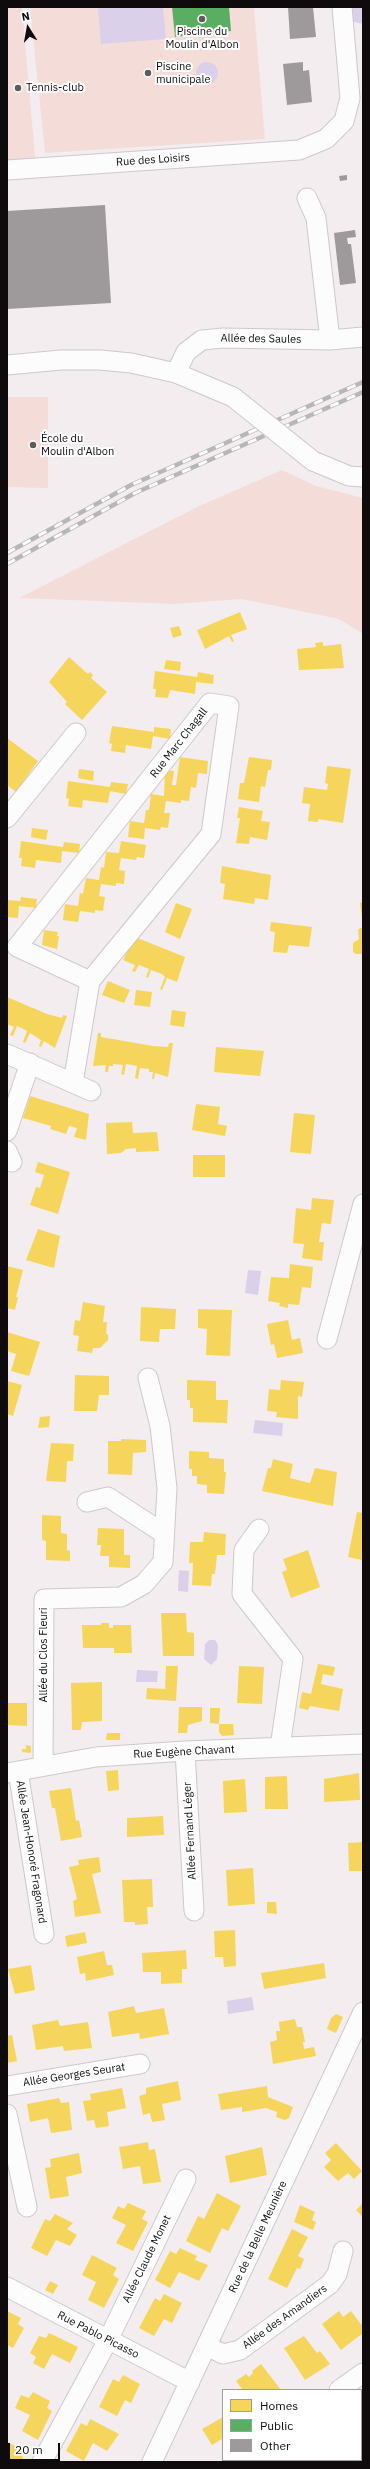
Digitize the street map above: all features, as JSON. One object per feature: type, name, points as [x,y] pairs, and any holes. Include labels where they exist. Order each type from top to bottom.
[{"type":"street","name":"Rue des Loisirs","points":[[7,170],[299,150],[326,139],[344,121],[350,98],[342,10]]},
{"type":"street","points":[[307,198],[316,218],[330,340]]},
{"type":"street","name":"Allée des Saules","points":[[176,373],[186,352],[194,344],[202,340],[223,338],[330,340],[363,337]]},
{"type":"street","points":[[7,365],[100,360],[131,363],[176,373],[233,398],[313,461],[348,476],[363,477]]},
{"type":"street","name":"Rue Marc Chagall","points":[[73,1083],[90,982],[211,834],[229,706],[210,703],[17,947],[90,982]]},
{"type":"street","points":[[7,818],[76,733]]},
{"type":"street","points":[[7,1054],[91,1090]]},
{"type":"street","points":[[7,1131],[30,1063]]},
{"type":"street","points":[[327,1339],[363,1204]]},
{"type":"street","name":"Allée du Clos Fleuri","points":[[43,1766],[44,1599],[122,1597],[144,1584],[163,1562],[163,1533],[167,1488],[160,1426],[148,1378]]},
{"type":"street","points":[[87,1502],[108,1497],[163,1533]]},
{"type":"street","points":[[259,1529],[244,1550],[242,1594],[293,1659],[280,1747]]},
{"type":"street","name":"Rue Eugène Chavant","points":[[12,1772],[96,1757],[186,1751],[363,1744]]},
{"type":"street","name":"Allée Fernand Léger","points":[[186,1751],[194,1911]]},
{"type":"street","name":"Allée Jean-Honoré Fragonard","points":[[12,1772],[44,1934]]},
{"type":"street","name":"Rue de la Belle Meunière","points":[[152,2462],[363,2012]]},
{"type":"street","name":"Allée Georges Seurat","points":[[7,2086],[140,2064]]},
{"type":"street","points":[[7,2114],[27,2206]]},
{"type":"street","name":"Allée Claude Monet","points":[[42,2462],[108,2340],[186,2179]]},
{"type":"street","name":"Allée des Amandiers","points":[[207,2346],[223,2354],[240,2350],[330,2284],[337,2274],[342,2251]]},
{"type":"street","name":"Rue Pablo Picasso","points":[[7,2288],[190,2382]]},
{"type":"street","points":[[340,2389],[363,2373]]},
{"type":"shaded area","name":"Tennis-club","points":[[7,7],[22,7],[36,168],[7,170]]},
{"type":"shaded area","name":"Piscine municipale","points":[[30,7],[254,7],[265,139],[45,153]]},
{"type":"shaded area","points":[[98,7],[163,7],[166,39],[101,44]]},
{"type":"shaded area","points":[[207,62],[215,65],[218,73],[215,81],[207,84],[199,81],[196,73],[199,65]]},
{"type":"shaded area","name":"École du Moulin d'Albon","points":[[7,397],[48,397],[48,488],[7,487]]},
{"type":"shaded area","points":[[282,470],[316,486],[363,498],[363,634],[339,619],[242,599],[174,604],[19,598],[197,507]]},
{"type":"shaded area","points":[[248,1270],[261,1271],[258,1295],[245,1293]]},
{"type":"shaded area","points":[[255,1420],[283,1423],[282,1436],[253,1433]]},
{"type":"shaded area","points":[[179,1570],[189,1571],[188,1592],[178,1591]]},
{"type":"shaded area","points":[[209,1640],[215,1640],[218,1645],[217,1659],[211,1665],[204,1659],[205,1644]]},
{"type":"shaded area","points":[[137,1670],[158,1671],[157,1682],[136,1682]]},
{"type":"shaded area","points":[[252,1997],[254,2010],[228,2014],[227,2001]]},
{"type":"building: Homes","points":[[240,612],[247,629],[231,635],[234,641],[232,642],[229,636],[205,649],[197,630]]},
{"type":"building: Homes","points":[[179,626],[182,635],[173,638],[170,628]]},
{"type":"building: Homes","points":[[323,642],[323,646],[341,644],[344,668],[299,670],[297,649],[316,647],[315,643]]},
{"type":"building: Homes","points":[[69,657],[88,674],[90,672],[93,675],[91,678],[107,692],[82,720],[65,704],[67,702],[49,682]]},
{"type":"building: Homes","points":[[166,660],[181,662],[180,671],[164,669]]},
{"type":"building: Homes","points":[[155,671],[197,677],[198,672],[214,675],[213,684],[196,682],[195,694],[170,690],[168,698],[155,697],[156,689],[153,689]]},
{"type":"building: Homes","points":[[112,726],[154,732],[154,727],[171,729],[170,739],[153,736],[151,749],[126,745],[125,753],[111,751],[112,744],[109,743]]},
{"type":"building: Homes","points":[[7,738],[38,761],[16,792],[7,785]]},
{"type":"building: Homes","points":[[180,757],[208,761],[207,774],[198,773],[196,788],[191,787],[189,801],[181,800],[181,803],[166,801],[164,813],[170,813],[168,828],[161,827],[160,830],[145,828],[144,839],[128,837],[130,821],[144,823],[146,810],[149,810],[151,794],[164,796],[165,770],[174,771],[172,785],[176,785]]},
{"type":"building: Homes","points":[[249,757],[272,760],[271,770],[268,770],[265,787],[261,786],[259,802],[238,799],[240,783],[244,783]]},
{"type":"building: Homes","points":[[327,766],[351,769],[343,823],[318,819],[318,822],[308,821],[310,804],[302,803],[304,787],[327,790],[328,784],[325,783]]},
{"type":"building: Homes","points":[[79,769],[94,771],[93,781],[78,778]]},
{"type":"building: Homes","points":[[68,781],[110,787],[111,782],[128,784],[126,794],[110,791],[108,803],[83,800],[82,808],[68,806],[69,799],[66,798]]},
{"type":"building: Homes","points":[[239,807],[263,811],[261,821],[270,822],[267,840],[250,837],[249,844],[236,843],[240,818],[237,818]]},
{"type":"building: Homes","points":[[32,828],[48,830],[46,840],[31,837]]},
{"type":"building: Homes","points":[[21,841],[63,847],[64,842],[80,844],[79,853],[62,851],[61,863],[36,860],[35,868],[21,866],[22,858],[19,858]]},
{"type":"building: Homes","points":[[121,841],[146,845],[144,858],[137,857],[136,860],[121,858],[119,870],[125,871],[124,884],[116,883],[116,886],[101,884],[99,896],[105,897],[103,911],[95,910],[95,913],[80,911],[78,922],[63,920],[65,904],[78,906],[80,893],[83,894],[86,878],[99,880],[101,867],[104,868],[106,852],[119,853]]},
{"type":"building: Homes","points":[[222,866],[271,875],[268,900],[255,898],[254,904],[223,899],[225,884],[220,883]]},
{"type":"building: Homes","points":[[21,897],[37,899],[36,908],[19,906],[18,918],[7,917],[7,900],[20,901]]},
{"type":"building: Homes","points":[[363,902],[363,924],[360,903]]},
{"type":"building: Homes","points":[[176,903],[192,909],[180,939],[165,932]]},
{"type":"building: Homes","points":[[271,922],[312,927],[309,947],[289,945],[287,953],[273,952],[275,932],[270,931]]},
{"type":"building: Homes","points":[[363,928],[363,954],[356,954],[353,952],[353,943],[359,939],[358,930]]},
{"type":"building: Homes","points":[[44,930],[58,932],[57,936],[59,936],[57,949],[42,945]]},
{"type":"building: Homes","points":[[135,937],[185,957],[177,982],[167,978],[162,990],[160,989],[165,977],[162,974],[151,970],[148,978],[146,977],[149,969],[139,965],[135,972],[132,971],[135,965],[123,960]]},
{"type":"building: Homes","points":[[108,981],[130,990],[124,1003],[102,995]]},
{"type":"building: Homes","points":[[136,990],[152,992],[150,1007],[134,1005]]},
{"type":"building: Homes","points":[[7,997],[47,1014],[62,1018],[63,1015],[67,1016],[55,1048],[44,1041],[41,1047],[39,1046],[41,1040],[30,1033],[25,1043],[23,1042],[27,1031],[17,1026],[13,1036],[10,1035],[14,1027],[7,1024]]},
{"type":"building: Homes","points":[[172,1010],[186,1012],[184,1027],[170,1025]]},
{"type":"building: Homes","points":[[98,1033],[101,1033],[101,1037],[153,1046],[168,1047],[169,1043],[173,1043],[168,1077],[155,1073],[154,1079],[152,1079],[153,1072],[149,1072],[149,1069],[140,1068],[138,1079],[135,1078],[137,1066],[126,1064],[124,1075],[121,1074],[123,1065],[113,1064],[113,1066],[109,1066],[108,1072],[105,1072],[106,1065],[93,1066]]},
{"type":"building: Homes","points":[[216,1047],[264,1051],[260,1076],[214,1072]]},
{"type":"building: Homes","points":[[30,1096],[89,1114],[86,1140],[74,1137],[77,1128],[69,1126],[66,1134],[50,1129],[51,1126],[23,1118]]},
{"type":"building: Homes","points":[[196,1104],[220,1107],[218,1124],[227,1126],[225,1136],[192,1130]]},
{"type":"building: Homes","points":[[294,1113],[315,1115],[311,1154],[290,1152]]},
{"type":"building: Homes","points":[[132,1122],[133,1133],[157,1132],[159,1151],[136,1152],[136,1148],[126,1149],[121,1153],[107,1154],[106,1123]]},
{"type":"building: Homes","points":[[193,1155],[225,1155],[225,1177],[193,1177]]},
{"type":"building: Homes","points":[[38,1162],[70,1172],[58,1214],[30,1205],[36,1187],[40,1188],[44,1175],[35,1172]]},
{"type":"building: Homes","points":[[312,1198],[334,1200],[331,1224],[322,1223],[319,1242],[324,1242],[322,1261],[302,1258],[304,1244],[293,1243],[296,1208],[311,1210]]},
{"type":"building: Homes","points":[[38,1229],[60,1236],[54,1268],[26,1260]]},
{"type":"building: Homes","points":[[290,1264],[313,1267],[311,1288],[302,1287],[299,1305],[288,1304],[288,1308],[279,1306],[280,1303],[268,1301],[271,1277],[289,1278]]},
{"type":"building: Homes","points":[[7,1266],[23,1270],[16,1297],[18,1297],[15,1310],[7,1308]]},
{"type":"building: Homes","points":[[83,1302],[105,1306],[103,1322],[107,1322],[106,1334],[108,1334],[108,1340],[100,1348],[93,1348],[92,1353],[77,1351],[79,1336],[73,1335],[75,1320],[80,1321]]},
{"type":"building: Homes","points":[[141,1307],[176,1309],[175,1329],[160,1329],[159,1342],[140,1341]]},
{"type":"building: Homes","points":[[198,1309],[232,1310],[230,1356],[206,1355],[207,1329],[198,1328]]},
{"type":"building: Homes","points":[[288,1320],[292,1340],[300,1338],[303,1353],[277,1358],[274,1344],[271,1345],[267,1324]]},
{"type":"building: Homes","points":[[7,1332],[40,1342],[29,1376],[11,1371],[16,1354],[7,1351]]},
{"type":"building: Homes","points":[[75,1375],[109,1376],[109,1395],[99,1395],[97,1411],[74,1411]]},
{"type":"building: Homes","points":[[187,1380],[216,1381],[216,1400],[228,1400],[227,1423],[193,1422],[193,1408],[190,1408],[190,1400],[187,1400]]},
{"type":"building: Homes","points":[[281,1380],[304,1382],[302,1397],[298,1396],[298,1419],[276,1417],[277,1412],[267,1411],[269,1389],[280,1390]]},
{"type":"building: Homes","points":[[7,1381],[22,1385],[13,1416],[7,1414]]},
{"type":"building: Homes","points":[[50,1416],[49,1427],[38,1428],[40,1417]]},
{"type":"building: Homes","points":[[121,1439],[146,1440],[146,1452],[133,1453],[132,1475],[108,1474],[108,1441],[121,1441]]},
{"type":"building: Homes","points":[[51,1443],[74,1444],[73,1461],[67,1461],[66,1482],[46,1481]]},
{"type":"building: Homes","points":[[189,1451],[209,1452],[209,1458],[224,1459],[224,1472],[226,1472],[224,1494],[207,1493],[207,1485],[197,1484],[197,1476],[192,1476],[192,1469],[189,1469]]},
{"type":"building: Homes","points":[[273,1459],[293,1464],[290,1478],[310,1483],[315,1468],[337,1472],[333,1506],[262,1491],[268,1468],[271,1468]]},
{"type":"building: Homes","points":[[357,1512],[363,1513],[362,1560],[348,1557]]},
{"type":"building: Homes","points":[[42,1515],[61,1516],[61,1533],[67,1534],[67,1550],[70,1551],[70,1561],[46,1560],[46,1541],[42,1540]]},
{"type":"building: Homes","points":[[98,1528],[124,1529],[124,1555],[130,1555],[130,1568],[109,1567],[109,1556],[100,1556],[101,1545],[97,1545]]},
{"type":"building: Homes","points":[[204,1532],[226,1534],[225,1555],[217,1555],[215,1574],[212,1574],[211,1586],[192,1585],[193,1563],[189,1563],[190,1542],[203,1542]]},
{"type":"building: Homes","points":[[308,1550],[320,1587],[291,1598],[282,1572],[287,1570],[283,1559]]},
{"type":"building: Homes","points":[[161,1613],[186,1613],[187,1632],[194,1633],[194,1656],[163,1656]]},
{"type":"building: Homes","points":[[101,1623],[109,1623],[109,1628],[113,1628],[113,1625],[131,1625],[132,1653],[114,1653],[114,1648],[83,1648],[82,1625],[101,1625]]},
{"type":"building: Homes","points":[[318,1664],[335,1667],[333,1676],[323,1674],[321,1684],[343,1689],[339,1711],[310,1706],[308,1710],[299,1708],[302,1692],[311,1694]]},
{"type":"building: Homes","points":[[166,1666],[178,1666],[176,1701],[146,1699],[147,1688],[165,1689]]},
{"type":"building: Homes","points":[[239,1666],[264,1667],[262,1704],[237,1703]]},
{"type":"building: Homes","points":[[102,1682],[102,1721],[82,1722],[81,1730],[72,1730],[71,1683]]},
{"type":"building: Homes","points":[[7,1703],[27,1703],[27,1726],[7,1725]]},
{"type":"building: Homes","points":[[179,1707],[202,1707],[202,1721],[188,1725],[187,1733],[178,1733]]},
{"type":"building: Homes","points":[[210,1708],[220,1708],[219,1724],[210,1723]]},
{"type":"building: Homes","points":[[219,1724],[233,1724],[234,1735],[222,1736],[219,1732]]},
{"type":"building: Homes","points":[[107,1733],[120,1733],[120,1740],[106,1740]]},
{"type":"building: Homes","points":[[26,1745],[31,1746],[31,1753],[22,1752],[22,1749],[26,1749]]},
{"type":"building: Homes","points":[[118,1770],[119,1790],[108,1791],[106,1771]]},
{"type":"building: Homes","points":[[359,1773],[360,1800],[324,1802],[324,1779]]},
{"type":"building: Homes","points":[[287,1776],[288,1809],[265,1809],[265,1777]]},
{"type":"building: Homes","points":[[245,1779],[247,1812],[224,1813],[223,1781]]},
{"type":"building: Homes","points":[[71,1788],[76,1821],[79,1820],[82,1837],[61,1841],[55,1808],[52,1808],[49,1791]]},
{"type":"building: Homes","points":[[163,1816],[164,1835],[127,1837],[127,1818]]},
{"type":"building: Homes","points":[[363,1842],[363,1871],[349,1871],[348,1843]]},
{"type":"building: Homes","points":[[99,1857],[101,1872],[92,1874],[101,1913],[75,1917],[73,1901],[77,1899],[69,1867],[79,1865],[78,1860]]},
{"type":"building: Homes","points":[[253,1868],[255,1904],[228,1906],[226,1870]]},
{"type":"building: Homes","points":[[152,1879],[153,1907],[147,1907],[148,1924],[135,1925],[135,1922],[124,1922],[122,1880]]},
{"type":"building: Homes","points":[[267,1902],[276,1902],[277,1914],[267,1913]]},
{"type":"building: Homes","points":[[235,1930],[236,1966],[224,1967],[223,1957],[215,1957],[214,1931]]},
{"type":"building: Homes","points":[[85,1932],[87,1943],[67,1947],[65,1936]]},
{"type":"building: Homes","points":[[186,1950],[187,1969],[182,1969],[182,1983],[161,1984],[161,1972],[143,1972],[142,1953]]},
{"type":"building: Homes","points":[[104,1951],[107,1965],[112,1965],[114,1975],[86,1981],[85,1973],[80,1974],[77,1957]]},
{"type":"building: Homes","points":[[324,1963],[326,1978],[264,1989],[261,1973]]},
{"type":"building: Homes","points":[[31,1965],[35,1990],[15,1994],[8,1969]]},
{"type":"building: Homes","points":[[134,2006],[136,2013],[164,2008],[169,2034],[140,2039],[139,2033],[112,2037],[108,2012]]},
{"type":"building: Homes","points":[[336,2014],[343,2017],[336,2033],[327,2029],[331,2018]]},
{"type":"building: Homes","points":[[295,2019],[297,2027],[302,2027],[305,2042],[303,2042],[304,2049],[314,2047],[316,2056],[273,2064],[270,2042],[277,2040],[276,2031],[280,2031],[279,2022]]},
{"type":"building: Homes","points":[[58,2020],[60,2026],[88,2022],[92,2048],[64,2051],[63,2046],[36,2050],[32,2025]]},
{"type":"building: Homes","points":[[12,2035],[17,2061],[7,2063],[7,2036]]},
{"type":"building: Homes","points":[[178,2081],[181,2100],[162,2104],[165,2120],[152,2122],[150,2113],[143,2115],[139,2096],[146,2094],[146,2088]]},
{"type":"building: Homes","points":[[267,2086],[268,2097],[293,2107],[289,2118],[285,2120],[276,2117],[277,2112],[266,2108],[242,2112],[242,2107],[221,2110],[218,2094]]},
{"type":"building: Homes","points":[[122,2088],[126,2108],[107,2112],[109,2126],[96,2128],[94,2120],[87,2121],[83,2101],[91,2100],[90,2094]]},
{"type":"building: Homes","points":[[59,2098],[61,2103],[69,2102],[72,2130],[51,2133],[48,2118],[30,2122],[27,2104]]},
{"type":"building: Homes","points":[[148,2142],[149,2150],[155,2149],[161,2182],[143,2184],[140,2166],[123,2169],[119,2147]]},
{"type":"building: Homes","points":[[336,2143],[362,2171],[354,2179],[348,2173],[338,2181],[324,2167],[331,2160],[325,2153]]},
{"type":"building: Homes","points":[[262,2147],[267,2175],[230,2183],[225,2156]]},
{"type":"building: Homes","points":[[79,2153],[82,2173],[66,2177],[69,2196],[50,2199],[45,2168],[51,2167],[50,2159]]},
{"type":"building: Homes","points":[[217,2193],[241,2206],[228,2231],[222,2228],[210,2253],[186,2241],[198,2216],[204,2219]]},
{"type":"building: Homes","points":[[128,2203],[146,2211],[142,2219],[148,2222],[133,2251],[116,2243],[126,2225],[112,2218],[118,2206],[124,2209]]},
{"type":"building: Homes","points":[[363,2203],[363,2217],[356,2210]]},
{"type":"building: Homes","points":[[300,2205],[315,2212],[312,2220],[316,2222],[313,2230],[294,2222]]},
{"type":"building: Homes","points":[[55,2214],[73,2223],[67,2229],[77,2235],[70,2246],[56,2240],[47,2256],[31,2248],[45,2219],[50,2221]]},
{"type":"building: Homes","points":[[292,2229],[308,2237],[298,2256],[304,2259],[300,2269],[297,2268],[287,2288],[268,2279]]},
{"type":"building: Homes","points":[[180,2248],[197,2256],[195,2260],[208,2265],[199,2281],[179,2272],[170,2288],[155,2280],[170,2251],[176,2254]]},
{"type":"building: Homes","points":[[92,2255],[117,2268],[113,2275],[119,2279],[104,2308],[88,2300],[96,2282],[82,2275]]},
{"type":"building: Homes","points":[[50,2281],[58,2285],[53,2294],[45,2290]]},
{"type":"building: Homes","points":[[164,2294],[182,2303],[172,2323],[164,2319],[154,2336],[139,2328],[155,2298],[160,2301]]},
{"type":"building: Homes","points":[[7,2311],[21,2318],[18,2324],[24,2328],[13,2348],[7,2345]]},
{"type":"building: Homes","points":[[339,2311],[343,2317],[351,2311],[363,2327],[363,2333],[341,2350],[322,2324]]},
{"type":"building: Homes","points":[[49,2333],[78,2347],[70,2363],[52,2354],[44,2369],[33,2363],[36,2357],[30,2353],[39,2336],[46,2338]]},
{"type":"building: Homes","points":[[304,2336],[317,2353],[320,2351],[330,2364],[305,2380],[284,2348]]},
{"type":"building: Homes","points":[[261,2364],[280,2389],[242,2389],[236,2381],[246,2374],[249,2377],[253,2373],[252,2371]]},
{"type":"building: Homes","points":[[123,2375],[140,2384],[131,2403],[125,2400],[117,2416],[99,2407],[113,2379],[119,2382]]},
{"type":"building: Homes","points":[[33,2392],[50,2401],[47,2408],[52,2411],[38,2440],[22,2431],[30,2415],[15,2408],[21,2395],[29,2398]]},
{"type":"building: Homes","points":[[222,2418],[222,2439],[212,2445],[202,2429]]},
{"type":"building: Homes","points":[[90,2419],[119,2434],[107,2451],[93,2443],[84,2461],[66,2451],[81,2423],[87,2426]]},
{"type":"building: Homes","points":[[7,2442],[25,2451],[22,2458],[27,2462],[7,2462]]},
{"type":"building: Public","name":"Piscine du Moulin d'Albon","points":[[172,7],[229,7],[231,31],[175,37]]},
{"type":"building: Other","points":[[288,7],[313,7],[316,37],[290,39]]},
{"type":"building: Other","points":[[303,62],[303,71],[309,70],[312,102],[287,105],[283,64]]},
{"type":"building: Other","points":[[347,175],[347,180],[340,181],[339,176]]},
{"type":"building: Other","points":[[105,205],[111,303],[7,309],[7,211]]},
{"type":"building: Other","points":[[355,230],[356,237],[347,238],[348,244],[351,244],[356,283],[340,285],[334,233]]},
{"type":"waterway","points":[[358,7],[363,8]]},
{"type":"railway","points":[[7,553],[131,485],[363,382]]},
{"type":"railway","points":[[7,564],[135,493],[363,392]]},
{"type":"place","name":"Piscine du Moulin d'Albon","points":[[202,19]]},
{"type":"place","name":"Piscine municipale","points":[[148,73]]},
{"type":"place","name":"Tennis-club","points":[[18,88]]},
{"type":"place","name":"École du Moulin d'Albon","points":[[33,445]]}]
